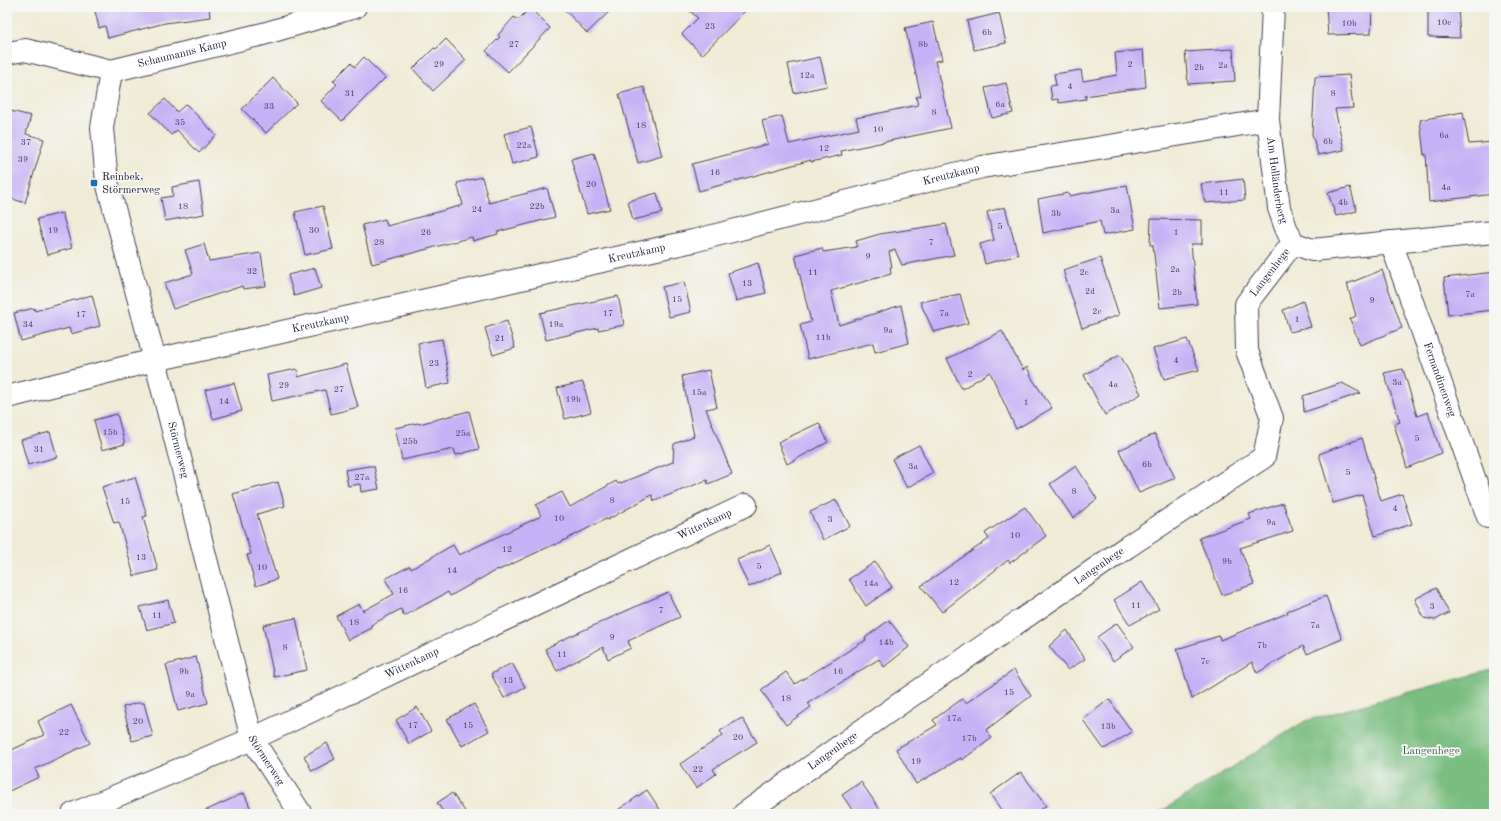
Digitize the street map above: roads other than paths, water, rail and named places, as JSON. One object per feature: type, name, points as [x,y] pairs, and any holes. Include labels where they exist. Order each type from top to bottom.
[{"type":"street","name":"Schaumanns Kamp","points":[[7,53],[25,50],[111,71],[263,34],[355,7]]},
{"type":"street","name":"Am Holländerberg","points":[[1273,7],[1268,120],[1279,208],[1293,243]]},
{"type":"street","name":"Störmerweg","points":[[111,71],[102,128],[107,182],[155,360],[252,740],[301,814]]},
{"type":"street","name":"Kreutzkamp","points":[[7,397],[155,360],[693,241],[986,166],[1268,120]]},
{"type":"street","points":[[1293,243],[1312,250],[1494,232]]},
{"type":"street","name":"Fernandinenweg","points":[[1391,242],[1488,517]]},
{"type":"street","name":"Langenhege","points":[[744,814],[895,707],[1120,552],[1264,457],[1272,418],[1247,351],[1246,304],[1293,243]]},
{"type":"street","name":"Wittenkamp","points":[[73,814],[252,740],[746,505]]},
{"type":"place","name":"Reinbek, Störmerweg","points":[[94,183]]}]
